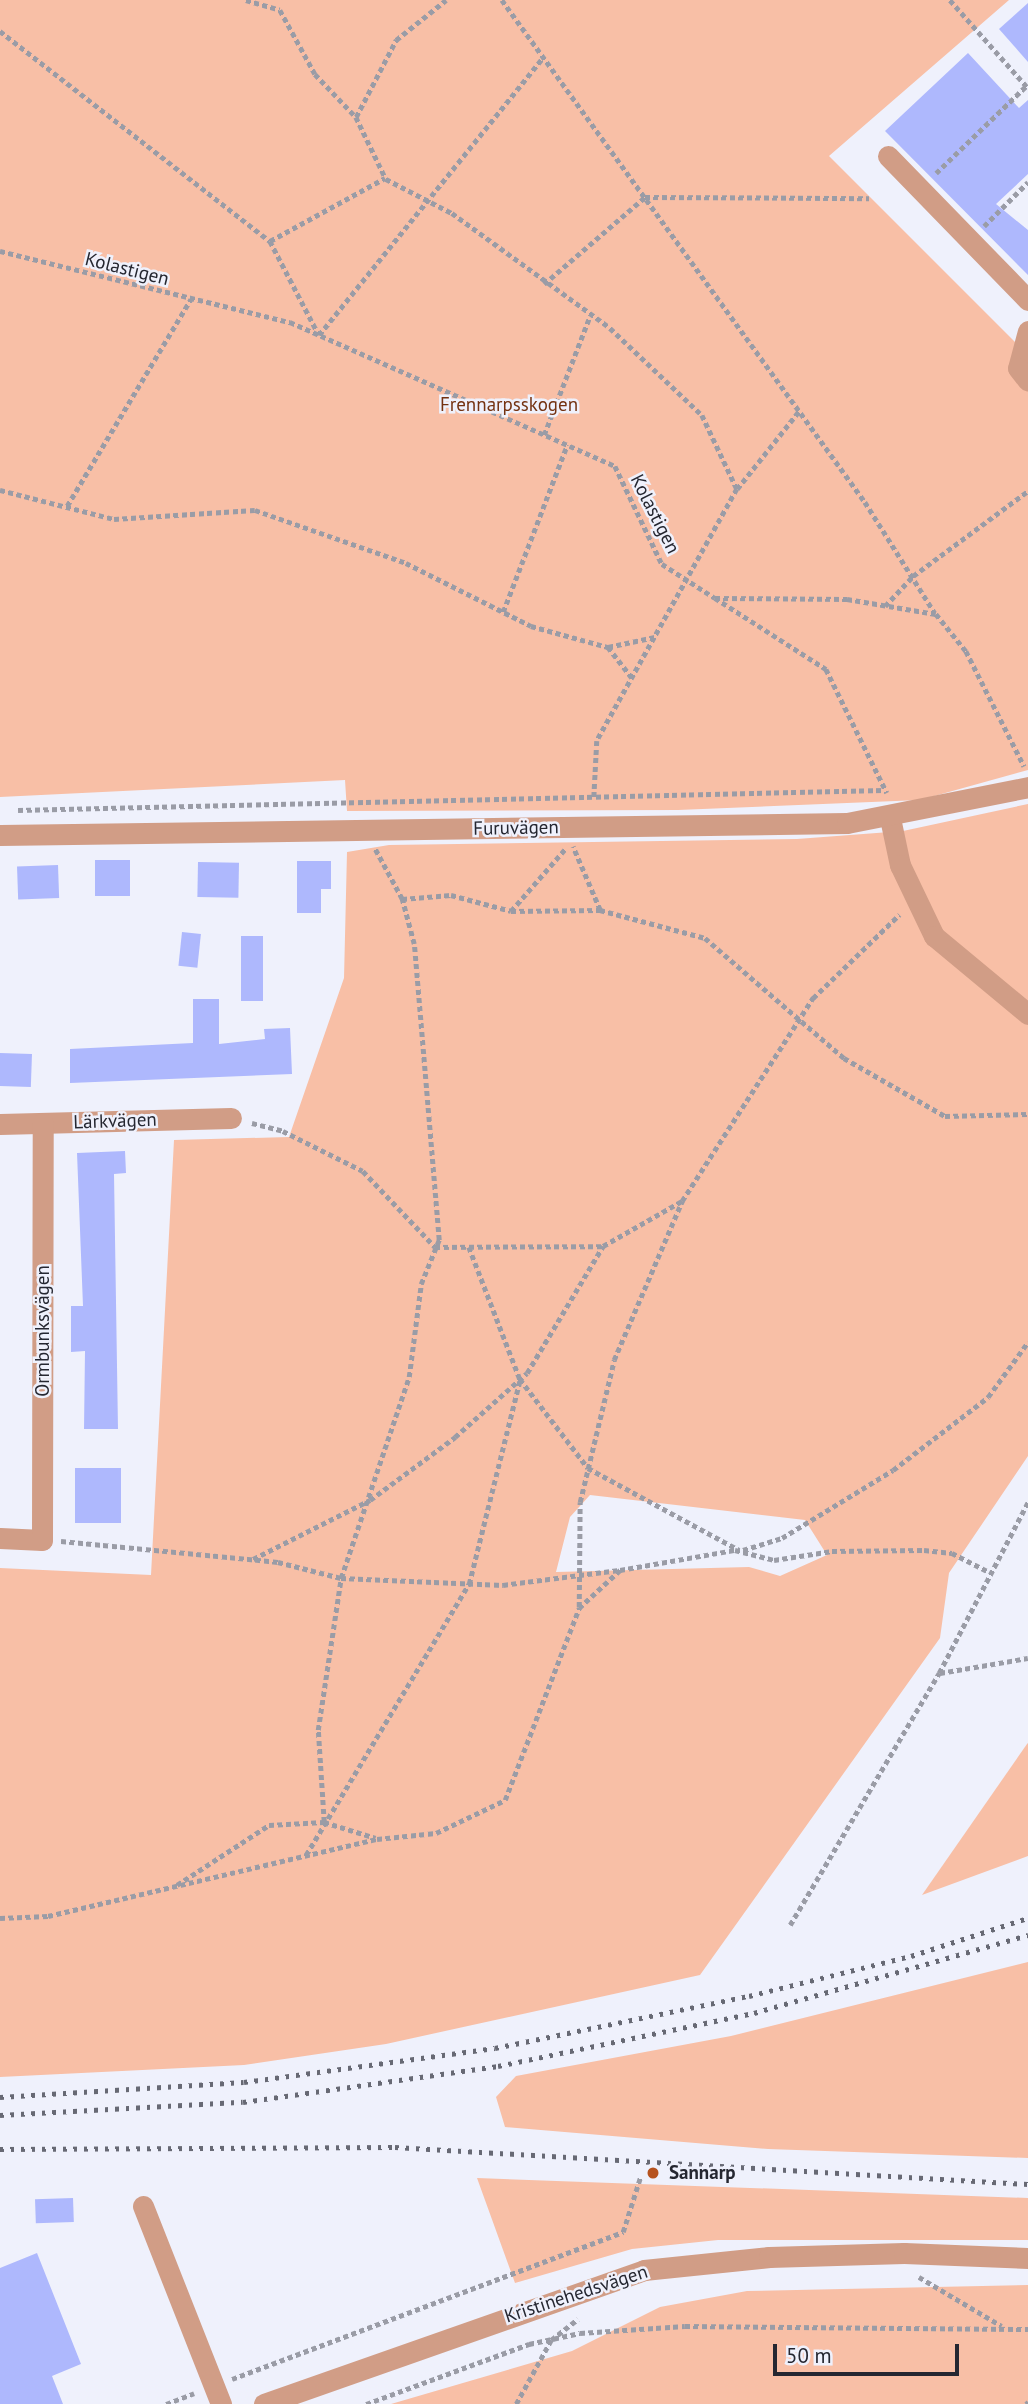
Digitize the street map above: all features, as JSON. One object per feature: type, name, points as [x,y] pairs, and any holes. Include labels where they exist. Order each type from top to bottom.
[{"type":"street","points":[[888,156],[1028,300]]},
{"type":"street","points":[[1028,331],[1017,368],[1028,381]]},
{"type":"street","name":"Furuvägen","points":[[0,835],[890,818],[1028,787]]},
{"type":"street","points":[[890,818],[915,900],[934,936],[1028,1014]]},
{"type":"street","name":"Lärkvägen","points":[[0,1124],[231,1118]]},
{"type":"street","name":"Ormbunksvägen","points":[[42,1539],[43,1123]]},
{"type":"street","points":[[0,1538],[42,1539]]},
{"type":"street","points":[[143,2206],[217,2395]]},
{"type":"street","name":"Kristinehedsvägen","points":[[264,2404],[644,2270],[796,2256],[1028,2258]]},
{"type":"path","points":[[246,0],[280,10],[315,74],[356,117],[385,178],[426,200],[590,316],[702,415],[737,489]]},
{"type":"path","points":[[356,117],[396,40],[446,0]]},
{"type":"path","points":[[502,0],[799,411],[913,576],[936,614],[966,651],[1022,764]]},
{"type":"path","points":[[920,189],[1027,87],[991,50],[953,1]]},
{"type":"path","points":[[0,31],[270,241],[319,335],[543,57]]},
{"type":"path","points":[[270,241],[385,178]]},
{"type":"path","points":[[970,241],[1028,182]]},
{"type":"path","points":[[544,284],[645,197],[869,198]]},
{"type":"path","name":"Kolastigen","points":[[0,251],[191,299],[319,335],[615,466],[662,564],[826,669],[887,790]]},
{"type":"path","points":[[67,506],[191,299]]},
{"type":"path","points":[[544,435],[590,316]]},
{"type":"path","points":[[594,797],[597,741],[737,489],[799,411]]},
{"type":"path","points":[[503,612],[567,445]]},
{"type":"path","points":[[0,490],[114,519],[255,510],[406,563],[503,612],[608,648],[655,637]]},
{"type":"path","points":[[885,606],[913,576],[1028,491]]},
{"type":"path","points":[[715,597],[751,593],[885,606],[936,614]]},
{"type":"path","points":[[608,648],[632,678]]},
{"type":"path","points":[[12,810],[887,790],[890,818]]},
{"type":"path","points":[[324,1822],[318,1730],[341,1578],[370,1500],[409,1377],[421,1284],[435,1247],[423,1026],[402,899],[373,843]]},
{"type":"path","points":[[511,911],[571,843],[600,910]]},
{"type":"path","points":[[402,899],[452,895],[511,911],[600,910],[705,938],[844,1058],[945,1116],[1028,1114]]},
{"type":"path","points":[[579,1608],[576,1574],[589,1468],[614,1360],[682,1201],[813,998],[915,900]]},
{"type":"path","points":[[231,1118],[283,1130],[363,1171],[435,1247],[603,1245],[682,1201]]},
{"type":"path","points":[[306,1856],[469,1584],[520,1379],[603,1245]]},
{"type":"path","points":[[470,1247],[520,1379],[589,1468],[738,1550],[775,1560],[832,1551],[924,1550],[952,1553],[987,1571]]},
{"type":"path","points":[[42,1539],[253,1559],[341,1578],[469,1584],[620,1570],[738,1550],[782,1538],[893,1470],[988,1397],[1028,1342]]},
{"type":"path","points":[[253,1559],[370,1500],[520,1379]]},
{"type":"path","points":[[790,1925],[939,1674],[987,1571],[1028,1502]]},
{"type":"path","points":[[0,1918],[48,1916],[377,1839],[436,1833],[505,1800],[579,1608],[620,1570]]},
{"type":"path","points":[[939,1674],[1028,1658]]},
{"type":"path","points":[[177,1885],[269,1825],[324,1822],[377,1839]]},
{"type":"path","points":[[166,2404],[217,2395],[623,2232],[640,2178]]},
{"type":"path","points":[[915,2275],[1003,2326]]},
{"type":"path","points":[[516,2404],[551,2340],[589,2312]]},
{"type":"path","points":[[366,2404],[551,2340],[685,2326],[1003,2326],[1028,2329]]},
{"type":"green space","name":"Frennarpsskogen","points":[[0,0],[1009,0],[829,156],[1028,355],[1028,770],[920,800],[678,810],[347,811],[345,780],[0,797]]},
{"type":"green space","points":[[1028,804],[1028,1456],[949,1573],[940,1638],[700,1975],[386,2044],[244,2065],[0,2077],[0,1568],[151,1575],[174,1140],[289,1137],[344,978],[347,852],[389,845],[797,839],[903,831]],"holes":[[[590,1495],[805,1520],[827,1555],[780,1576],[749,1567],[556,1572],[570,1517]]]},
{"type":"green space","points":[[1027,1744],[1028,1856],[922,1895]]},
{"type":"green space","points":[[1028,1962],[1028,2158],[768,2149],[505,2127],[496,2097],[516,2076],[731,2036]]},
{"type":"green space","points":[[477,2178],[1028,2198],[1028,2240],[718,2240],[632,2249],[515,2283]]},
{"type":"green space","points":[[1028,2285],[1028,2404],[391,2404],[572,2351],[660,2307],[747,2291]]},
{"type":"building","points":[[1028,3],[1028,62],[999,29]]},
{"type":"building","points":[[968,53],[1019,108],[1028,100],[1028,174],[996,204],[1028,230],[1028,275],[885,131]]},
{"type":"building","points":[[95,860],[130,860],[130,896],[95,896]]},
{"type":"building","points":[[297,861],[331,861],[331,889],[321,889],[321,913],[297,913]]},
{"type":"building","points":[[198,862],[239,863],[238,898],[197,897]]},
{"type":"building","points":[[58,865],[59,898],[18,899],[17,866]]},
{"type":"building","points":[[182,932],[201,934],[197,968],[178,966]]},
{"type":"building","points":[[241,936],[263,936],[263,1001],[241,1001]]},
{"type":"building","points":[[193,999],[219,999],[219,1044],[265,1039],[264,1029],[290,1028],[292,1074],[70,1083],[70,1049],[193,1043]]},
{"type":"building","points":[[0,1053],[32,1054],[31,1087],[0,1086]]},
{"type":"building","points":[[125,1151],[126,1173],[114,1174],[118,1429],[84,1429],[85,1351],[71,1352],[71,1306],[83,1306],[77,1153]]},
{"type":"building","points":[[75,1468],[121,1468],[121,1523],[75,1523]]},
{"type":"building","points":[[73,2198],[74,2222],[36,2223],[35,2199]]},
{"type":"building","points":[[37,2253],[81,2364],[52,2376],[63,2404],[0,2404],[0,2268]]},
{"type":"railway","points":[[0,2097],[244,2082],[495,2048],[749,1996],[911,1956],[1028,1918]]},
{"type":"railway","points":[[0,2115],[243,2102],[498,2066],[754,2013],[1028,1935]]},
{"type":"railway","points":[[0,2149],[395,2147],[1028,2184]]},
{"type":"place","name":"Sannarp","points":[[653,2173]]}]
